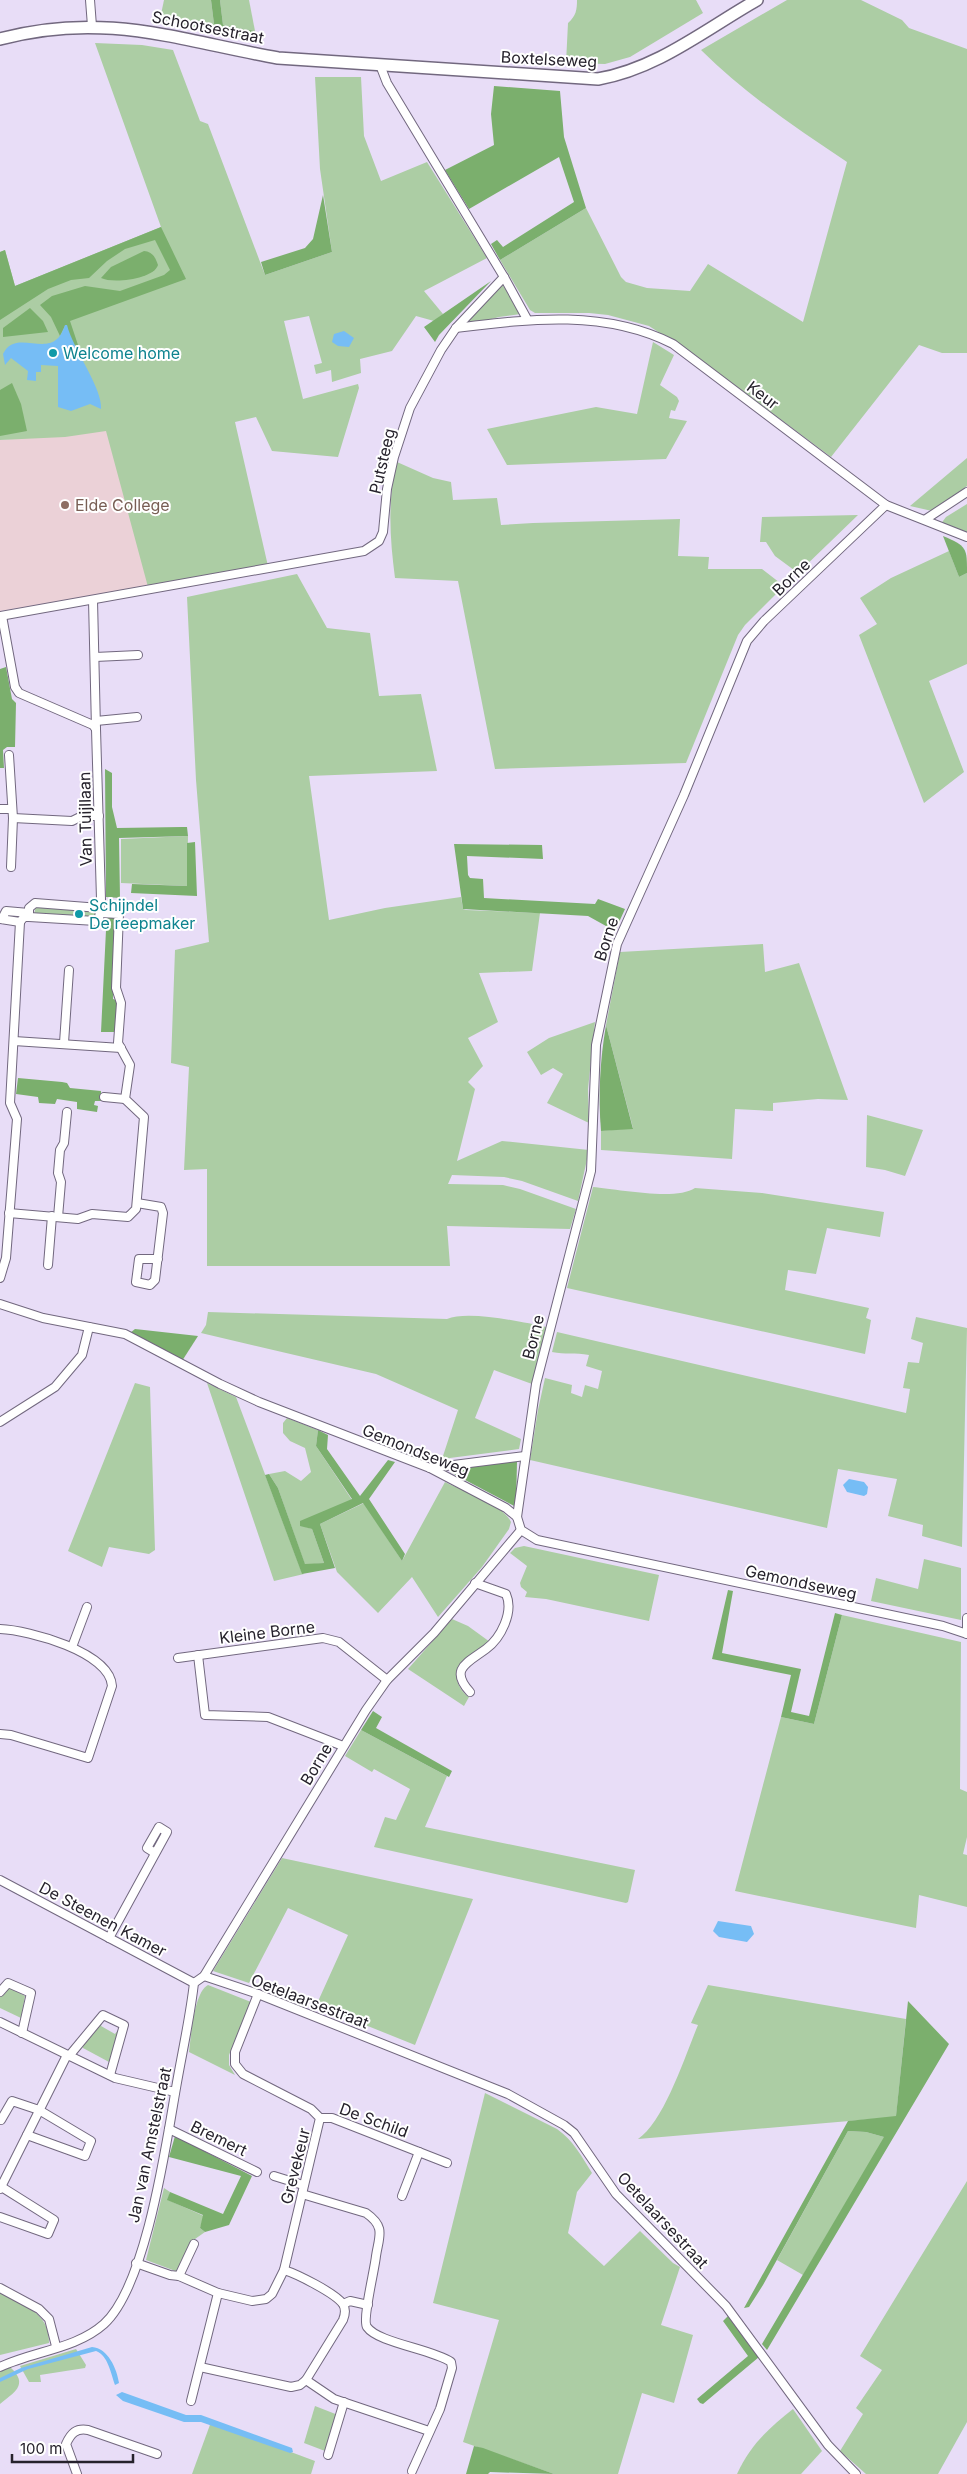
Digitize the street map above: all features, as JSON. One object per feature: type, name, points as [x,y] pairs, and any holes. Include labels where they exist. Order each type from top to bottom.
[{"type":"main road","name":"Boxtelseweg","points":[[380,65],[598,79],[620,76],[652,64],[757,0]]},
{"type":"main road","name":"Schootsestraat","points":[[0,39],[35,32],[92,26],[149,31],[278,58],[380,65]]},
{"type":"street","points":[[90,0],[92,26]]},
{"type":"street","points":[[380,65],[387,83],[504,276],[527,319]]},
{"type":"street","name":"Putsteeg","points":[[1,616],[364,551],[373,547],[379,541],[383,532],[387,489],[394,457],[410,408],[441,350],[456,328],[504,276]]},
{"type":"street","name":"Keur","points":[[456,328],[527,319],[581,320],[620,324],[649,332],[673,344],[886,505],[967,537]]},
{"type":"street","points":[[926,520],[967,492]]},
{"type":"street","name":"Borne","points":[[517,1517],[536,1384],[591,1171],[596,1045],[617,944],[684,796],[747,641],[764,621],[886,505]]},
{"type":"street","name":"Van Tuijllaan","points":[[93,600],[100,910]]},
{"type":"street","points":[[1,616],[15,687],[19,693],[93,725],[137,717]]},
{"type":"street","points":[[95,656],[138,655]]},
{"type":"street","points":[[9,755],[12,808],[11,867]]},
{"type":"street","points":[[0,809],[12,808]]},
{"type":"street","points":[[12,818],[72,821],[82,816],[99,816]]},
{"type":"street","points":[[29,915],[31,905],[35,903],[119,914],[116,988],[121,1003],[118,1043],[130,1064],[125,1099]]},
{"type":"street","points":[[20,922],[1,919],[6,911],[92,922],[99,919],[100,910]]},
{"type":"street","points":[[0,1278],[6,1258],[17,1119],[10,1103],[20,922],[29,915]]},
{"type":"street","points":[[64,1044],[69,970]]},
{"type":"street","points":[[14,1041],[121,1048]]},
{"type":"street","points":[[9,1213],[78,1219],[92,1214],[128,1217],[135,1213],[144,1117],[125,1099],[104,1097]]},
{"type":"street","points":[[48,1265],[61,1182],[58,1173],[59,1158],[64,1143],[67,1112]]},
{"type":"street","points":[[137,1203],[161,1207],[158,1259]]},
{"type":"street","name":"Gemondseweg","points":[[0,1304],[43,1318],[126,1334],[220,1384],[259,1402],[430,1468],[498,1503],[517,1517]]},
{"type":"street","points":[[0,1422],[55,1387],[82,1355],[89,1327]]},
{"type":"street","points":[[430,1468],[525,1456]]},
{"type":"street","points":[[517,1517],[521,1530]]},
{"type":"street","name":"Borne","points":[[204,1976],[343,1746],[387,1680],[434,1633],[521,1530]]},
{"type":"street","name":"Gemondseweg","points":[[521,1530],[543,1542],[933,1624],[967,1634]]},
{"type":"street","points":[[470,1692],[460,1682],[463,1666],[470,1659],[488,1648],[503,1626],[510,1611],[506,1594],[475,1583]]},
{"type":"street","points":[[72,1647],[87,1607]]},
{"type":"street","points":[[967,1618],[967,1634]]},
{"type":"street","points":[[0,1629],[15,1629],[72,1647],[104,1666],[111,1676],[112,1686],[88,1758],[11,1735],[0,1734]]},
{"type":"street","name":"Kleine Borne","points":[[178,1658],[323,1638],[339,1642],[387,1680]]},
{"type":"street","name":"Kleine Borne","points":[[198,1655],[205,1715],[268,1717],[343,1746]]},
{"type":"street","points":[[109,1938],[155,1853]]},
{"type":"street","name":"De Steenen Kamer","points":[[0,1880],[194,1983]]},
{"type":"street","points":[[194,1983],[204,1976]]},
{"type":"street","name":"Oetelaarsestraat","points":[[204,1976],[258,1994],[508,2094],[564,2125],[574,2133],[616,2194],[726,2306],[828,2445],[856,2474]]},
{"type":"street","points":[[0,1992],[8,1983],[31,1994],[22,2032]]},
{"type":"street","name":"Jan van Amstelstraat","points":[[1,2367],[56,2346],[74,2343],[104,2324],[121,2302],[136,2263],[153,2206],[170,2129],[194,1983]]},
{"type":"street","name":"Grevekeur","points":[[136,2263],[170,2275],[179,2276],[218,2293],[252,2301],[266,2299],[272,2294],[284,2270],[320,2118],[311,2109],[243,2074],[234,2064],[235,2052],[258,1994]]},
{"type":"street","points":[[0,2217],[48,2234],[54,2220],[1,2187],[68,2055],[102,2015],[124,2025],[110,2075]]},
{"type":"street","points":[[0,2022],[110,2075],[126,2081],[175,2092]]},
{"type":"street","points":[[1,2120],[12,2101],[39,2110],[91,2141],[85,2156],[27,2135]]},
{"type":"street","name":"De Schild","points":[[320,2118],[332,2118],[447,2163]]},
{"type":"street","name":"Bremert","points":[[170,2129],[257,2172]]},
{"type":"street","name":"De Schild","points":[[402,2196],[419,2152]]},
{"type":"street","points":[[274,2176],[303,2185]]},
{"type":"street","points":[[302,2194],[366,2213],[375,2219],[379,2226],[380,2236],[365,2320],[369,2329],[381,2336],[445,2358],[451,2362],[452,2368],[440,2409],[412,2471]]},
{"type":"street","points":[[179,2276],[194,2244]]},
{"type":"street","points":[[200,2367],[291,2387],[300,2385],[306,2380],[343,2320],[345,2314],[343,2304],[296,2274],[284,2270]]},
{"type":"street","points":[[0,2288],[39,2309],[49,2319],[56,2346]]},
{"type":"street","points":[[191,2401],[218,2293]]},
{"type":"street","points":[[343,2304],[350,2301],[368,2305]]},
{"type":"street","points":[[306,2380],[334,2399],[429,2431]]},
{"type":"street","points":[[328,2454],[344,2402]]},
{"type":"street","points":[[77,2474],[66,2444],[71,2434],[80,2429],[88,2430],[157,2454]]},
{"type":"shaded area","name":"Elde College","points":[[115,430],[148,587],[0,611],[0,440]]},
{"type":"green space","points":[[164,0],[211,0],[215,32],[160,19]]},
{"type":"green space","points":[[211,0],[220,0],[223,25],[255,31],[257,41],[215,32]]},
{"type":"green space","points":[[220,0],[249,0],[255,31],[223,25]]},
{"type":"green space","points":[[577,0],[696,0],[703,13],[630,57],[605,64],[566,63],[568,23],[576,13]]},
{"type":"green space","points":[[787,0],[861,0],[902,20],[909,28],[967,49],[967,353],[942,353],[919,345],[831,457],[700,359],[649,326],[608,315],[535,313],[530,310],[500,260],[586,208],[621,277],[626,282],[647,288],[690,291],[708,264],[803,322],[847,162],[753,95],[701,50]]},
{"type":"green space","points":[[95,43],[142,45],[173,50],[200,121],[208,124],[265,275],[332,252],[320,169],[315,77],[361,77],[364,136],[381,181],[427,162],[487,258],[424,291],[443,314],[434,321],[416,316],[392,351],[360,359],[361,373],[332,382],[331,370],[316,374],[314,365],[322,363],[309,316],[284,321],[303,399],[358,384],[359,388],[338,457],[272,451],[256,417],[235,422],[268,566],[148,587],[106,431],[65,437],[0,440],[0,252],[5,250],[15,286],[161,227]]},
{"type":"green space","points":[[494,86],[560,91],[564,137],[586,208],[500,260],[491,244],[497,240],[503,247],[574,202],[559,157],[469,209],[445,170],[494,145],[491,114]]},
{"type":"green space","points":[[323,195],[332,252],[265,275],[261,262],[305,248],[313,239]]},
{"type":"green space","points":[[161,227],[186,279],[70,321],[79,348],[76,349],[65,326],[60,336],[51,317],[40,305],[52,296],[85,286],[120,291],[164,275],[170,270],[155,240],[125,249],[107,261],[89,278],[71,280],[48,289],[0,320],[0,252],[5,250],[15,286]]},
{"type":"green space","points":[[144,251],[150,252],[153,255],[158,265],[149,274],[123,280],[101,278],[111,267]]},
{"type":"green space","points":[[491,281],[439,335],[435,342],[424,327]]},
{"type":"green space","points":[[502,284],[521,314],[499,317],[461,327]]},
{"type":"green space","points":[[30,308],[43,321],[48,332],[3,337],[3,328]]},
{"type":"green space","points":[[653,342],[674,355],[660,385],[677,397],[679,401],[675,411],[671,410],[669,418],[687,421],[666,459],[507,465],[487,429],[596,407],[637,414]]},
{"type":"green space","points":[[12,383],[21,404],[27,431],[0,436],[0,390]]},
{"type":"green space","points":[[967,458],[967,486],[932,511],[910,506]]},
{"type":"green space","points":[[397,462],[433,478],[451,482],[453,500],[497,498],[501,525],[680,519],[678,556],[709,557],[708,569],[762,569],[784,586],[745,625],[738,635],[686,763],[495,769],[458,581],[395,578],[390,520]]},
{"type":"green space","points":[[967,504],[967,536],[940,525],[946,517]]},
{"type":"green space","points":[[858,515],[798,573],[775,556],[766,542],[760,542],[762,517]]},
{"type":"green space","points":[[943,536],[957,542],[964,549],[967,558],[967,573],[959,577]]},
{"type":"green space","points":[[949,551],[959,577],[967,573],[967,664],[929,681],[964,772],[924,803],[859,635],[877,624],[860,598],[891,578]]},
{"type":"green space","points":[[297,574],[327,628],[370,633],[379,696],[421,694],[437,771],[309,776],[329,920],[385,908],[461,897],[463,909],[466,910],[540,913],[532,971],[479,973],[498,1022],[468,1038],[483,1066],[468,1082],[475,1089],[457,1161],[502,1141],[589,1150],[578,1201],[522,1181],[504,1177],[452,1175],[448,1184],[503,1185],[520,1189],[576,1209],[570,1229],[447,1226],[450,1266],[207,1266],[207,1169],[184,1170],[189,1067],[171,1063],[175,950],[209,942],[196,780],[187,597]]},
{"type":"green space","points":[[6,667],[12,699],[16,703],[15,747],[7,747],[3,750],[4,768],[0,768],[0,669]]},
{"type":"green space","points":[[105,769],[112,773],[112,807],[117,828],[187,827],[188,836],[119,838],[120,898],[106,897]]},
{"type":"green space","points":[[188,836],[187,886],[121,883],[121,839]]},
{"type":"green space","points":[[195,842],[197,896],[131,893],[132,884],[187,886],[187,843]]},
{"type":"green space","points":[[454,844],[542,845],[543,859],[467,856],[468,875],[470,878],[483,879],[484,898],[595,904],[598,899],[625,909],[615,931],[588,916],[463,909]]},
{"type":"green space","points":[[36,906],[94,910],[96,914],[95,918],[34,914]]},
{"type":"green space","points":[[107,918],[116,918],[113,999],[119,1001],[117,1032],[101,1032],[106,930]]},
{"type":"green space","points":[[763,944],[765,972],[799,963],[848,1100],[818,1099],[773,1103],[773,1111],[735,1109],[732,1159],[601,1150],[601,1131],[633,1128],[606,1025],[620,952]]},
{"type":"green space","points":[[595,1022],[588,1089],[589,1123],[547,1103],[563,1074],[553,1068],[541,1075],[527,1052],[549,1038]]},
{"type":"green space","points":[[606,1025],[633,1129],[601,1131],[600,1078]]},
{"type":"green space","points":[[18,1078],[62,1082],[67,1083],[70,1088],[101,1091],[101,1101],[95,1101],[94,1105],[98,1106],[97,1112],[77,1109],[77,1102],[57,1099],[55,1104],[39,1103],[38,1097],[16,1094]]},
{"type":"green space","points":[[867,1115],[923,1130],[905,1176],[866,1167]]},
{"type":"green space","points":[[593,1187],[661,1194],[686,1192],[695,1188],[762,1193],[884,1212],[880,1237],[827,1228],[816,1274],[788,1270],[785,1290],[869,1308],[866,1318],[871,1320],[865,1354],[567,1288]]},
{"type":"green space","points":[[208,1312],[447,1319],[481,1316],[546,1327],[532,1384],[494,1370],[475,1418],[521,1439],[519,1449],[442,1459],[458,1410],[376,1374],[201,1333],[206,1325]]},
{"type":"green space","points":[[916,1317],[967,1328],[962,1547],[922,1536],[923,1525],[888,1516],[897,1479],[838,1469],[827,1528],[530,1460],[545,1378],[572,1385],[571,1393],[582,1397],[585,1385],[598,1389],[602,1371],[586,1366],[589,1355],[552,1352],[557,1332],[906,1413],[910,1389],[903,1388],[908,1362],[919,1363],[923,1343],[911,1339]]},
{"type":"green space","points":[[135,1329],[198,1336],[182,1361],[130,1333]]},
{"type":"green space","points":[[135,1383],[150,1387],[155,1550],[149,1554],[109,1547],[102,1567],[68,1551]]},
{"type":"green space","points":[[207,1383],[236,1397],[302,1573],[304,1574],[274,1581]]},
{"type":"green space","points":[[287,1418],[318,1430],[316,1446],[352,1500],[304,1521],[306,1527],[312,1529],[324,1563],[305,1565],[278,1488],[269,1474],[285,1471],[301,1481],[311,1472],[305,1448],[290,1441],[283,1433],[283,1423]]},
{"type":"green space","points":[[318,1430],[328,1435],[327,1449],[360,1496],[388,1460],[395,1462],[369,1499],[405,1554],[402,1561],[363,1503],[320,1524],[335,1568],[302,1574],[265,1475],[269,1474],[278,1488],[305,1564],[324,1563],[312,1529],[300,1526],[300,1521],[352,1499],[316,1446]]},
{"type":"green space","points":[[517,1461],[516,1507],[450,1472],[451,1470]]},
{"type":"green space","points":[[445,1482],[491,1503],[506,1515],[511,1522],[509,1529],[482,1567],[438,1617],[412,1577],[378,1613],[337,1572],[320,1524],[364,1503],[402,1561]]},
{"type":"green space","points":[[524,1546],[659,1575],[649,1621],[546,1599],[525,1597],[527,1592],[521,1587],[520,1583],[527,1566],[510,1553],[515,1548]]},
{"type":"green space","points":[[924,1559],[961,1568],[961,1620],[871,1601],[876,1578],[918,1589]]},
{"type":"green space","points":[[728,1590],[733,1591],[722,1653],[801,1669],[791,1712],[809,1716],[835,1613],[842,1615],[814,1724],[781,1717],[791,1675],[712,1659]]},
{"type":"green space","points":[[842,1615],[961,1642],[960,1789],[967,1792],[967,1837],[963,1854],[967,1855],[967,1907],[919,1895],[916,1928],[735,1891],[781,1717],[814,1724]]},
{"type":"green space","points":[[452,1619],[468,1626],[490,1642],[467,1657],[460,1664],[457,1680],[461,1689],[469,1697],[464,1706],[408,1669]]},
{"type":"green space","points":[[373,1711],[382,1717],[376,1728],[452,1771],[449,1777],[361,1730]]},
{"type":"green space","points":[[361,1730],[447,1776],[425,1827],[635,1870],[628,1902],[374,1847],[385,1817],[396,1820],[410,1789],[374,1769],[372,1772],[345,1756]]},
{"type":"green space","points":[[282,1858],[473,1899],[415,2045],[323,2008],[315,2008],[348,1935],[288,1908],[249,1983],[213,1971]]},
{"type":"green space","points":[[208,1985],[251,2002],[229,2055],[229,2065],[235,2075],[189,2052],[196,2005],[203,1989]]},
{"type":"green space","points":[[708,1985],[906,2019],[896,2117],[638,2139],[657,2118],[673,2087],[698,2025],[691,2023]]},
{"type":"green space","points":[[8,1987],[25,1996],[21,2018],[0,2008],[0,1997]]},
{"type":"green space","points":[[908,2001],[949,2044],[767,2350],[762,2344],[884,2137],[866,2132],[848,2131],[763,2285],[749,2307],[744,2308],[848,2121],[896,2116]]},
{"type":"green space","points":[[103,2020],[101,2026],[115,2034],[120,2027],[113,2060],[109,2062],[83,2048],[81,2044]]},
{"type":"green space","points":[[485,2093],[557,2129],[577,2149],[592,2173],[577,2192],[568,2233],[604,2266],[640,2231],[673,2263],[680,2267],[661,2325],[693,2335],[674,2403],[642,2393],[618,2474],[554,2474],[463,2442],[499,2320],[433,2303]]},
{"type":"green space","points":[[848,2131],[866,2132],[884,2137],[884,2139],[803,2275],[777,2260]]},
{"type":"green space","points":[[175,2136],[252,2176],[229,2225],[205,2232],[200,2228],[203,2215],[167,2200],[170,2192],[223,2214],[241,2176],[169,2157]]},
{"type":"green space","points":[[967,2181],[967,2422],[938,2474],[866,2474],[840,2451],[863,2414],[856,2408],[882,2370],[860,2356]]},
{"type":"green space","points":[[164,2188],[170,2192],[168,2200],[204,2216],[200,2228],[205,2232],[195,2239],[178,2272],[146,2260]]},
{"type":"green space","points":[[0,2293],[26,2306],[40,2317],[45,2324],[49,2343],[0,2355]]},
{"type":"green space","points":[[729,2315],[759,2357],[703,2404],[697,2399],[748,2356],[723,2321]]},
{"type":"green space","points":[[76,2349],[86,2365],[85,2368],[40,2375],[41,2382],[29,2382],[20,2366]]},
{"type":"green space","points":[[10,2367],[16,2373],[19,2384],[14,2392],[0,2404],[0,2371]]},
{"type":"green space","points":[[315,2406],[338,2415],[325,2451],[304,2443]]},
{"type":"green space","points":[[793,2409],[822,2451],[801,2474],[737,2474],[754,2446],[776,2423]]},
{"type":"green space","points":[[211,2422],[315,2461],[311,2474],[192,2474]]},
{"type":"green space","points":[[474,2446],[554,2474],[490,2472],[488,2474],[466,2474]]},
{"type":"water","points":[[65,325],[67,325],[70,335],[93,380],[101,409],[90,404],[71,411],[58,407],[58,366],[41,365],[41,372],[36,372],[36,381],[27,380],[28,371],[11,358],[5,365],[3,354],[8,347],[21,342],[51,343],[60,336]]},
{"type":"water","points":[[344,331],[354,338],[349,347],[338,346],[332,342],[334,334]]},
{"type":"water","points":[[849,1479],[864,1482],[868,1487],[867,1494],[864,1496],[847,1492],[843,1485]]},
{"type":"water","points":[[718,1921],[751,1926],[754,1934],[747,1942],[719,1937],[713,1931]]},
{"type":"water","points":[[92,2347],[103,2351],[111,2360],[119,2383],[115,2385],[106,2361],[96,2351],[28,2369],[0,2382],[0,2378],[21,2368]]},
{"type":"water","points":[[122,2392],[186,2415],[201,2415],[292,2448],[293,2452],[290,2453],[201,2422],[184,2422],[123,2401],[116,2395]]},
{"type":"place","name":"Welcome home","points":[[53,353]]},
{"type":"place","name":"Elde College","points":[[65,505]]},
{"type":"place","name":"Schijndel De reepmaker","points":[[79,914]]}]
